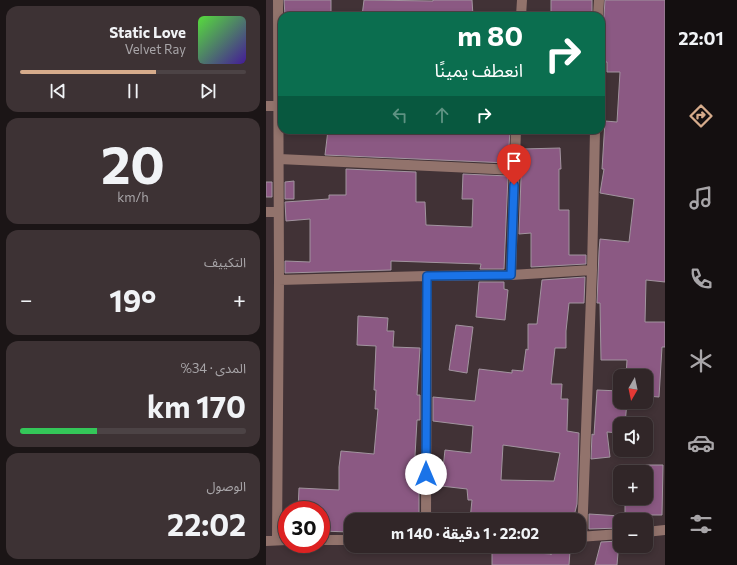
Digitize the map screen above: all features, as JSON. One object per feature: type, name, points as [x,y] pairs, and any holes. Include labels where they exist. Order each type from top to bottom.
[{"type":"street","points":[[278,0],[278,12]]},
{"type":"street","points":[[521,12],[522,0]]},
{"type":"street","points":[[598,12],[599,0]]},
{"type":"street","points":[[266,106],[278,106]]},
{"type":"street","points":[[279,134],[278,212],[282,501]]},
{"type":"street","points":[[511,275],[516,134]]},
{"type":"street","points":[[581,513],[592,270],[596,134]]},
{"type":"street","points":[[279,159],[514,170]]},
{"type":"street","points":[[266,212],[278,212]]},
{"type":"street","points":[[279,280],[511,275],[592,270]]},
{"type":"street","points":[[426,513],[427,276]]},
{"type":"street","points":[[653,531],[665,530]]},
{"type":"street","points":[[586,537],[613,535]]},
{"type":"street","points":[[266,541],[278,540]]},
{"type":"street","points":[[330,540],[344,540]]},
{"type":"building","points":[[284,0],[331,0],[331,12],[285,12]]},
{"type":"building","points":[[364,0],[472,0],[473,12],[362,12]]},
{"type":"building","points":[[551,0],[592,0],[592,12],[551,12]]},
{"type":"building","points":[[605,0],[665,0],[665,282],[646,280],[645,322],[665,322],[665,347],[662,347],[659,397],[653,397],[653,369],[626,369],[627,360],[601,360],[600,303],[597,303],[600,239],[629,242],[634,199],[600,193],[604,169],[602,169],[605,121],[617,122],[620,72],[607,72],[607,62],[605,62]]},
{"type":"building","points":[[328,134],[510,134],[508,163],[325,155]]},
{"type":"building","points":[[560,148],[561,169],[559,169],[559,210],[569,210],[569,255],[586,255],[586,264],[531,267],[531,233],[519,234],[522,149]]},
{"type":"building","points":[[346,169],[416,172],[416,202],[425,202],[426,225],[472,227],[473,199],[462,199],[463,174],[508,176],[504,269],[480,269],[481,264],[391,261],[391,270],[285,273],[285,261],[310,262],[310,219],[286,221],[285,202],[329,199],[329,195],[346,195]]},
{"type":"building","points":[[294,181],[294,199],[285,199],[285,182]]},
{"type":"building","points":[[266,182],[272,182],[272,197],[266,197]]},
{"type":"building","points":[[585,277],[584,303],[569,303],[566,348],[555,348],[551,384],[562,384],[561,399],[568,399],[567,431],[579,433],[577,504],[575,513],[471,513],[472,500],[468,500],[467,489],[441,486],[445,450],[471,453],[473,426],[433,421],[433,397],[475,401],[479,369],[512,373],[512,370],[523,371],[526,349],[528,350],[528,324],[537,324],[542,280]],"holes":[[[503,445],[560,453],[554,481],[501,480]]]},
{"type":"building","points":[[479,282],[504,282],[504,289],[508,290],[505,320],[476,317]]},
{"type":"building","points":[[358,316],[388,318],[387,331],[394,331],[393,347],[420,348],[417,395],[420,395],[420,420],[417,420],[415,456],[417,456],[414,481],[419,481],[419,513],[344,513],[344,532],[330,531],[330,501],[298,501],[299,488],[339,490],[341,451],[374,454],[378,409],[375,409],[376,390],[374,390],[376,346],[357,345]]},
{"type":"building","points":[[456,325],[473,327],[467,373],[449,370]]},
{"type":"building","points":[[597,390],[613,391],[613,409],[626,409],[626,417],[613,417],[613,432],[607,432],[610,457],[591,459],[592,434],[594,435]]},
{"type":"building","points":[[653,465],[663,465],[662,515],[653,515],[653,513],[625,513],[625,505],[653,505]]},
{"type":"building","points":[[589,514],[613,516],[613,528],[589,529]]},
{"type":"building","points":[[613,541],[613,553],[618,553],[617,565],[595,565],[601,542]]},
{"type":"building","points":[[492,553],[570,553],[569,565],[492,565]]},
{"type":"route","points":[[426,474],[427,276],[511,275],[514,185]]}]
